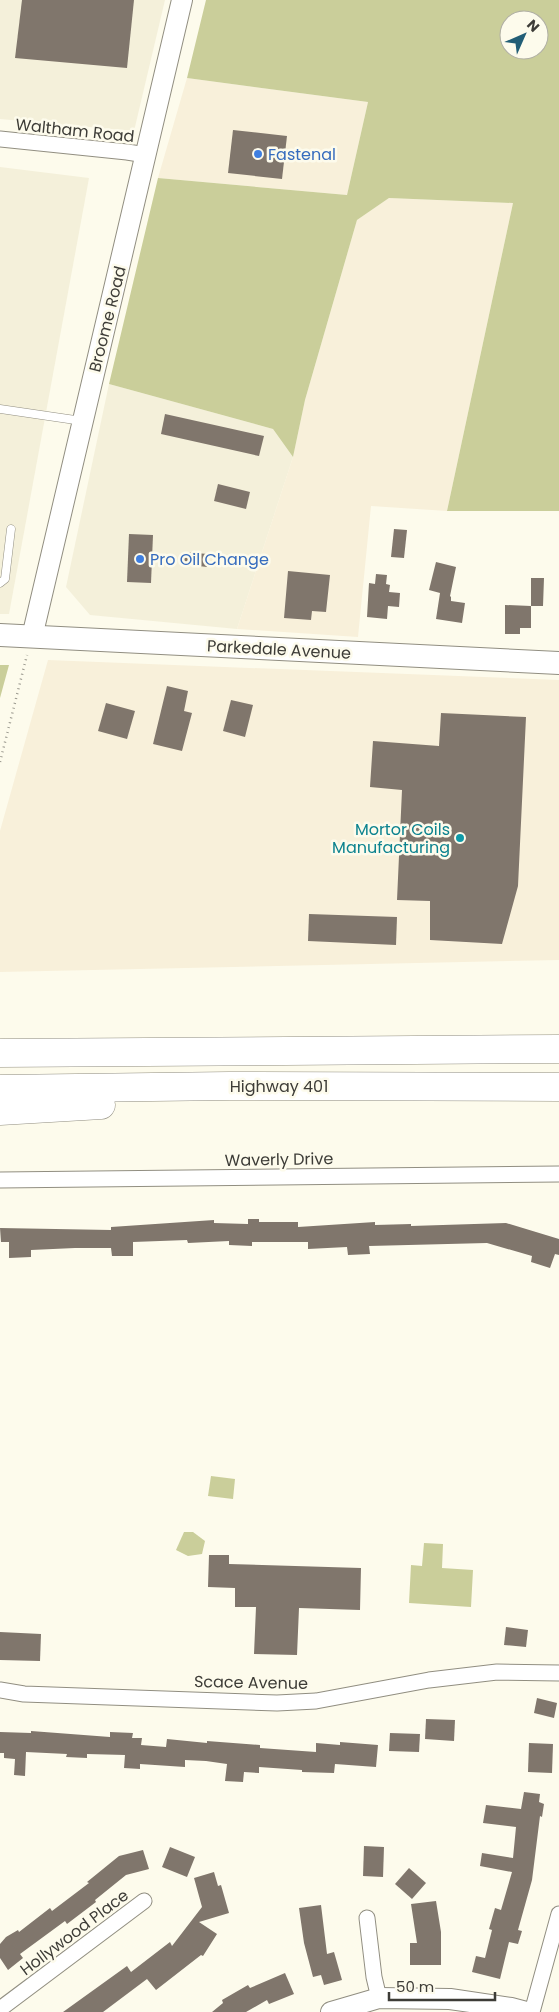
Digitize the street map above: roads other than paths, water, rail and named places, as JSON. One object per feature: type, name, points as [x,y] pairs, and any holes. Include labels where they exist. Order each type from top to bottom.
[{"type":"highway","points":[[0,1035],[113,1040],[152,1052]]},
{"type":"highway","points":[[0,1053],[559,1049]]},
{"type":"highway","points":[[0,1111],[189,1099],[229,1086]]},
{"type":"highway","name":"Highway 401","points":[[0,1089],[229,1086],[559,1087]]},
{"type":"main road","name":"Parkedale Avenue","points":[[0,635],[559,663]]},
{"type":"street","name":"Broome Road","points":[[32,637],[182,0]]},
{"type":"street","name":"Waltham Road","points":[[0,139],[146,155]]},
{"type":"street","name":"Waverly Drive","points":[[0,1180],[559,1174]]},
{"type":"street","name":"Scace Avenue","points":[[0,1690],[24,1694],[277,1703],[316,1701],[429,1680],[497,1672],[559,1673]]},
{"type":"street","name":"Hollywood Place","points":[[0,2009],[144,1901]]},
{"type":"street","points":[[532,2012],[559,1914]]},
{"type":"street","points":[[367,1918],[374,1977],[379,1998]]},
{"type":"street","points":[[330,2012],[379,1998],[450,1999],[526,2012]]},
{"type":"lane","points":[[0,409],[82,421]]},
{"type":"lane","points":[[0,584],[5,579],[11,529]]},
{"type":"place","name":"Fastenal","points":[[258,154]]},
{"type":"place","name":"Pro Oil Change","points":[[140,559]]},
{"type":"place","name":"Mortor Coils Manufacturing","points":[[460,838]]}]
